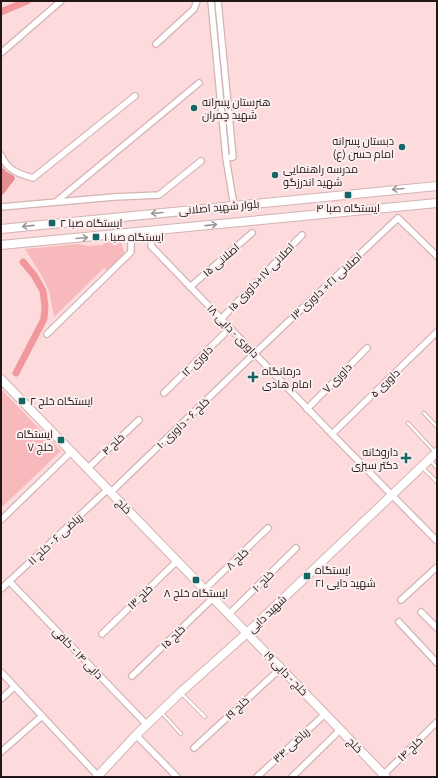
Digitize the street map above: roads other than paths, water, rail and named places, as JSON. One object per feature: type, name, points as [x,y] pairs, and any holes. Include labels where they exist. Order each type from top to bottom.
[{"type":"street","points":[[1,53],[61,1]]},
{"type":"street","points":[[156,44],[194,9],[197,1]]},
{"type":"street","points":[[211,1],[226,158],[234,206]]},
{"type":"street","points":[[218,1],[233,157],[226,158]]},
{"type":"street","points":[[57,201],[199,83]]},
{"type":"street","points":[[1,156],[4,163],[17,173],[33,178],[135,96]]},
{"type":"street","points":[[1,207],[114,196],[159,195],[201,161]]},
{"type":"street","name":"بلوار شهید اصلانی","points":[[1,228],[437,186]]},
{"type":"street","name":"بلوار شهید اصلانی","points":[[1,245],[437,202]]},
{"type":"street","name":"اصلانی ۲۱+ داوری ۱۳","points":[[254,354],[398,218],[437,256]]},
{"type":"street","name":"داوری - دایی ۱۸","points":[[153,231],[151,246],[307,409],[437,541]]},
{"type":"street","points":[[47,334],[131,252],[132,233]]},
{"type":"street","name":"اصلانی ۱۵","points":[[190,286],[252,233]]},
{"type":"street","name":"اصلانی ۱۷+داوری ۱۵","points":[[221,319],[302,235]]},
{"type":"street","name":"داوری ۱۲","points":[[164,393],[230,328]]},
{"type":"street","name":"داوری ۵","points":[[332,434],[437,332]]},
{"type":"street","name":"داوری ۷","points":[[307,409],[366,348]]},
{"type":"street","name":"خلج ۶ - داوری ۱۰","points":[[110,491],[254,354]]},
{"type":"street","name":"خلج","points":[[1,378],[247,633]]},
{"type":"street","name":"خلج ۴","points":[[88,468],[139,420]]},
{"type":"street","points":[[1,520],[72,451]]},
{"type":"street","name":"شهید دایی","points":[[98,777],[146,725],[247,633],[437,453]]},
{"type":"street","name":"ریاضی ۶ - خلج ۱۱","points":[[1,589],[110,491]]},
{"type":"street","name":"خلج ۸","points":[[205,589],[268,528]]},
{"type":"street","name":"خلج ۱۰","points":[[229,614],[296,548]]},
{"type":"street","name":"خلج ۱۳","points":[[102,634],[177,561]]},
{"type":"street","points":[[401,600],[437,567]]},
{"type":"street","name":"دایی ۱۴ - کافی","points":[[9,581],[146,725]]},
{"type":"street","name":"خلج ۱۵","points":[[132,676],[213,598]]},
{"type":"street","points":[[421,612],[437,628]]},
{"type":"street","points":[[399,622],[437,663]]},
{"type":"street","name":"خلج - دایی ۱۹","points":[[247,633],[325,714]]},
{"type":"street","name":"خلج ۱۹","points":[[194,748],[281,668]]},
{"type":"street","points":[[1,672],[98,777]]},
{"type":"street","points":[[1,699],[14,687]]},
{"type":"street","name":"خلج","points":[[325,714],[383,776]]},
{"type":"street","name":"ریاضی ۳۴","points":[[257,777],[325,714]]},
{"type":"street","points":[[1,752],[42,716]]},
{"type":"street","name":"خلج ۱۴","points":[[383,776],[437,722]]},
{"type":"street","points":[[292,777],[340,730]]},
{"type":"street","points":[[136,735],[177,777]]},
{"type":"lane","points":[[424,413],[437,427]]},
{"type":"lane","points":[[408,423],[437,453]]},
{"type":"lane","points":[[429,460],[437,468]]},
{"type":"lane","points":[[422,467],[437,482]]},
{"type":"lane","points":[[181,692],[205,716]]},
{"type":"lane","points":[[160,712],[181,734]]},
{"type":"waterway","points":[[1,12],[27,1]]},
{"type":"waterway","points":[[16,373],[44,319],[45,306],[43,291],[34,275],[23,262]]},
{"type":"place","name":"هنرستان پسرانه شهید چمران","points":[[194,108]]},
{"type":"place","name":"دبستان پسرانه امام حسن (ع)","points":[[402,147]]},
{"type":"place","name":"مدرسه راهنمایی شهید اندرزگو","points":[[275,175]]},
{"type":"place","name":"ایستگاه صبا ۴","points":[[348,195]]},
{"type":"place","name":"ایستگاه صبا ۲","points":[[52,223]]},
{"type":"place","name":"ایستگاه صبا ۱","points":[[96,237]]},
{"type":"place","name":"درمانگاه امام هادی","points":[[253,377]]},
{"type":"place","name":"ایستگاه خلچ ۲","points":[[22,401]]},
{"type":"place","name":"ایستگاه خلج ۷","points":[[61,440]]},
{"type":"place","name":"داروخانه دکتر سبزی","points":[[406,458]]},
{"type":"place","name":"ایستگاه شهید دایی ۲۱","points":[[307,576]]},
{"type":"place","name":"ایستگاه خلچ ۸","points":[[196,580]]}]
